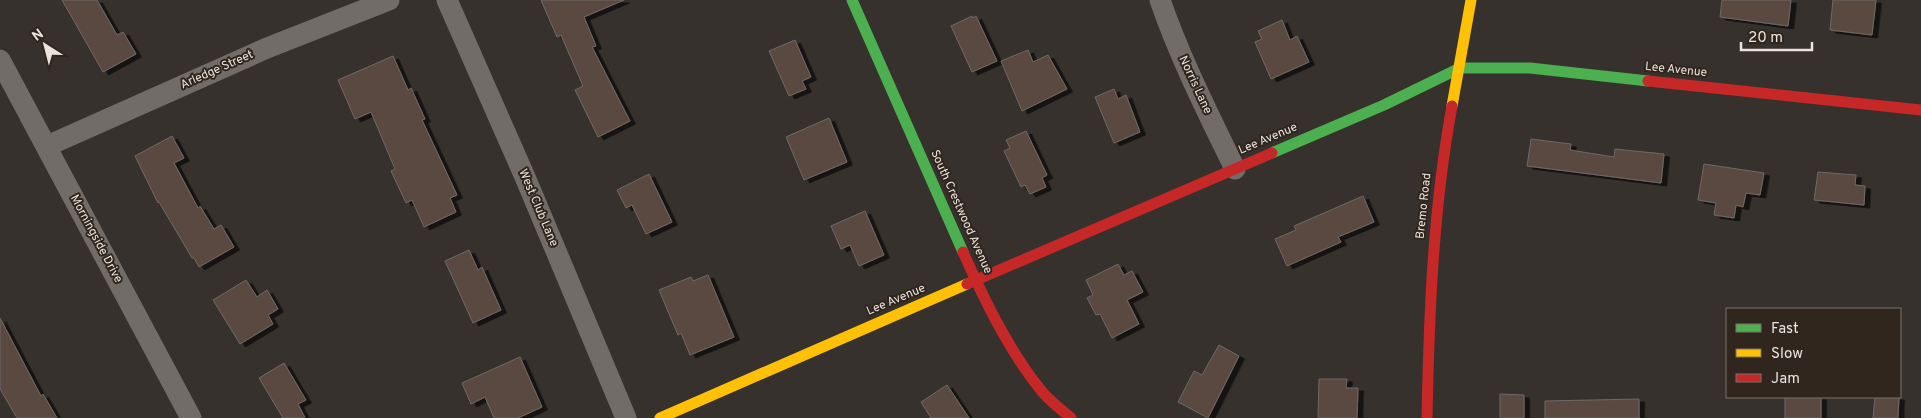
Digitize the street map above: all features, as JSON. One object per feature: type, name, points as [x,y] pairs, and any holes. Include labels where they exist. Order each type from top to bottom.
[{"type":"street","name":"Arledge Street","points":[[47,146],[268,48],[389,0]]},
{"type":"street","name":"West Club Lane","points":[[447,0],[525,177],[626,418]]},
{"type":"street","name":"South Crestwood Avenue","points":[[852,0],[976,281],[1016,354],[1041,392],[1071,418]]},
{"type":"street","name":"Norris Lane","points":[[1160,0],[1191,79],[1235,168]]},
{"type":"street","name":"Bremo Road","points":[[1427,418],[1429,330],[1435,236],[1449,116],[1460,68],[1471,0]]},
{"type":"street","name":"Morningside Drive","points":[[0,60],[191,418]]},
{"type":"street","name":"Lee Avenue","points":[[660,418],[847,335],[1384,105],[1460,68],[1530,68],[1921,110]]},
{"type":"building","points":[[62,0],[97,0],[117,35],[123,32],[136,54],[103,72]]},
{"type":"building","points":[[541,0],[624,0],[584,17],[596,46],[592,47],[630,121],[598,137],[575,90],[583,86],[561,35],[557,37]]},
{"type":"building","points":[[1722,0],[1791,0],[1788,26],[1720,17]]},
{"type":"building","points":[[1833,0],[1876,0],[1872,35],[1830,30]]},
{"type":"building","points":[[972,16],[973,18],[976,16],[997,61],[972,72],[951,26]]},
{"type":"building","points":[[1282,20],[1290,40],[1297,36],[1309,62],[1271,79],[1255,42],[1262,39],[1258,31]]},
{"type":"building","points":[[795,40],[811,77],[802,81],[806,89],[789,96],[769,51]]},
{"type":"building","points":[[1028,50],[1033,62],[1048,55],[1067,89],[1022,111],[1001,61]]},
{"type":"building","points":[[393,56],[408,90],[411,88],[425,119],[422,120],[457,195],[450,198],[456,212],[424,227],[412,200],[406,203],[391,171],[395,169],[371,112],[355,119],[338,80]]},
{"type":"building","points":[[1114,89],[1118,99],[1126,95],[1140,132],[1114,143],[1095,97]]},
{"type":"building","points":[[829,118],[847,162],[804,180],[786,137]]},
{"type":"building","points":[[1026,131],[1047,175],[1042,178],[1046,187],[1030,194],[1025,185],[1021,187],[1004,151],[1010,148],[1006,140]]},
{"type":"building","points":[[172,136],[184,158],[174,163],[198,208],[200,206],[214,229],[221,225],[234,247],[199,267],[158,203],[135,156]]},
{"type":"building","points":[[1531,139],[1571,144],[1570,150],[1614,157],[1615,149],[1664,154],[1661,183],[1527,166]]},
{"type":"building","points":[[1704,164],[1764,173],[1760,195],[1746,193],[1743,207],[1736,205],[1734,218],[1714,215],[1716,203],[1698,200]]},
{"type":"building","points":[[1818,172],[1856,175],[1855,185],[1865,186],[1864,205],[1814,200]]},
{"type":"building","points":[[649,174],[672,222],[646,234],[632,205],[626,208],[617,190]]},
{"type":"building","points":[[1363,196],[1374,222],[1338,237],[1341,242],[1287,266],[1275,239],[1296,230],[1294,226]]},
{"type":"building","points":[[865,211],[884,255],[859,266],[850,245],[841,249],[831,226]]},
{"type":"building","points":[[469,250],[478,270],[482,267],[501,310],[473,323],[445,261]]},
{"type":"building","points":[[1118,264],[1124,275],[1132,271],[1143,292],[1127,300],[1139,324],[1112,338],[1100,314],[1096,315],[1087,298],[1093,295],[1086,280]]},
{"type":"building","points":[[708,275],[734,337],[690,355],[681,333],[678,335],[659,290],[691,277],[693,281]]},
{"type":"building","points":[[246,280],[257,297],[267,290],[278,309],[268,315],[273,324],[240,344],[213,300]]},
{"type":"building","points":[[0,318],[41,396],[43,394],[57,418],[17,418],[0,389]]},
{"type":"building","points":[[1219,345],[1239,356],[1208,418],[1178,402],[1194,371],[1202,375]]},
{"type":"building","points":[[520,357],[542,407],[518,418],[494,418],[485,397],[471,404],[462,383]]},
{"type":"building","points":[[284,363],[306,400],[298,404],[305,418],[283,418],[259,378]]},
{"type":"building","points":[[1319,379],[1347,379],[1346,388],[1358,388],[1357,418],[1318,418]]},
{"type":"building","points":[[947,385],[969,418],[931,418],[921,402]]},
{"type":"building","points":[[1500,394],[1524,395],[1524,418],[1500,418]]},
{"type":"building","points":[[1785,398],[1821,398],[1821,418],[1785,418]]},
{"type":"building","points":[[1875,398],[1899,398],[1898,418],[1873,418]]},
{"type":"building","points":[[1639,399],[1639,418],[1545,418],[1545,401]]},
{"type":"traffic: fast","points":[[852,0],[963,252]]},
{"type":"traffic: fast","points":[[1272,153],[1384,105],[1460,68],[1530,68],[1648,81]]},
{"type":"traffic: slow","points":[[1452,106],[1471,0]]},
{"type":"traffic: slow","points":[[660,418],[967,284]]},
{"type":"traffic: jam","points":[[1648,81],[1921,110]]},
{"type":"traffic: jam","points":[[1427,418],[1429,340],[1436,223],[1452,106]]},
{"type":"traffic: jam","points":[[967,284],[1272,153]]},
{"type":"traffic: jam","points":[[963,252],[988,305],[1028,374],[1043,393],[1071,418]]}]
